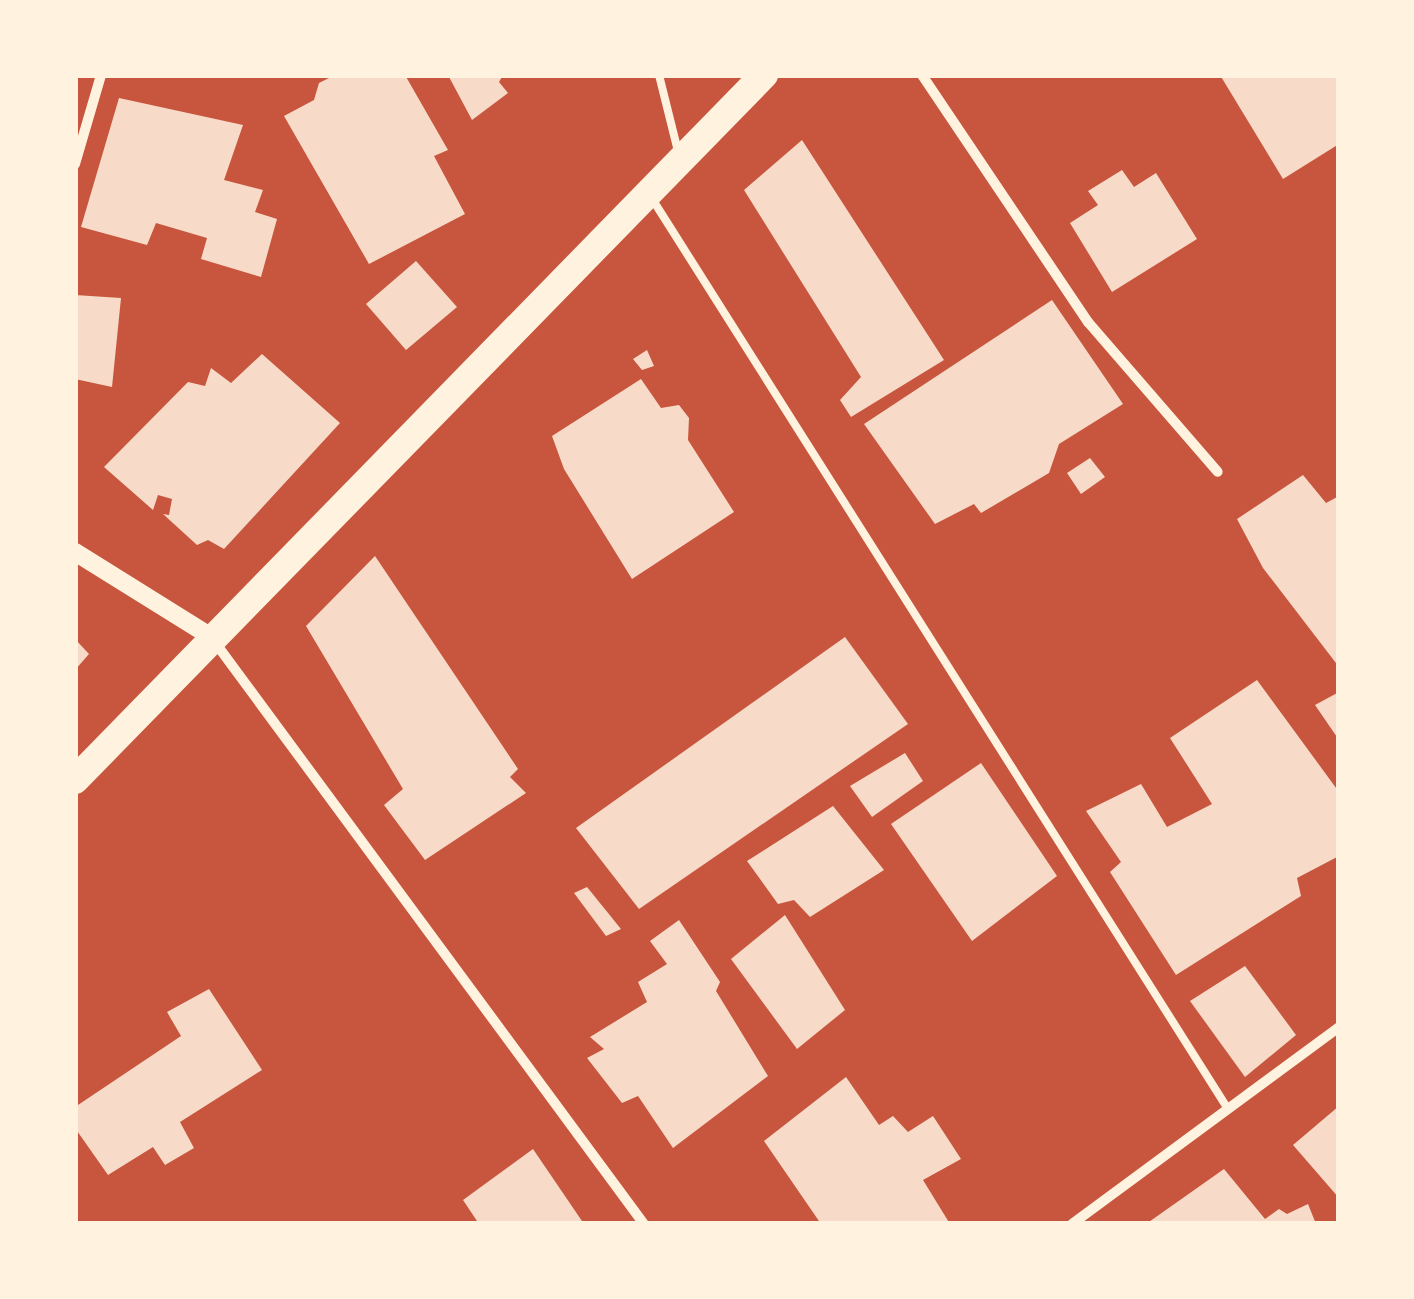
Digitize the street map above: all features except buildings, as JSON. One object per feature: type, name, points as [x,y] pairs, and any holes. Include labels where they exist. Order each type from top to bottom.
[{"type":"highway","points":[[75,780],[210,636],[764,75]]},
{"type":"street","points":[[75,164],[101,75]]},
{"type":"street","points":[[922,75],[1088,322],[1218,472]]},
{"type":"street","points":[[75,552],[210,636],[644,1224]]},
{"type":"street","points":[[1072,1224],[1339,1027]]},
{"type":"lane","points":[[659,75],[680,160]]},
{"type":"lane","points":[[648,193],[1228,1109]]}]
